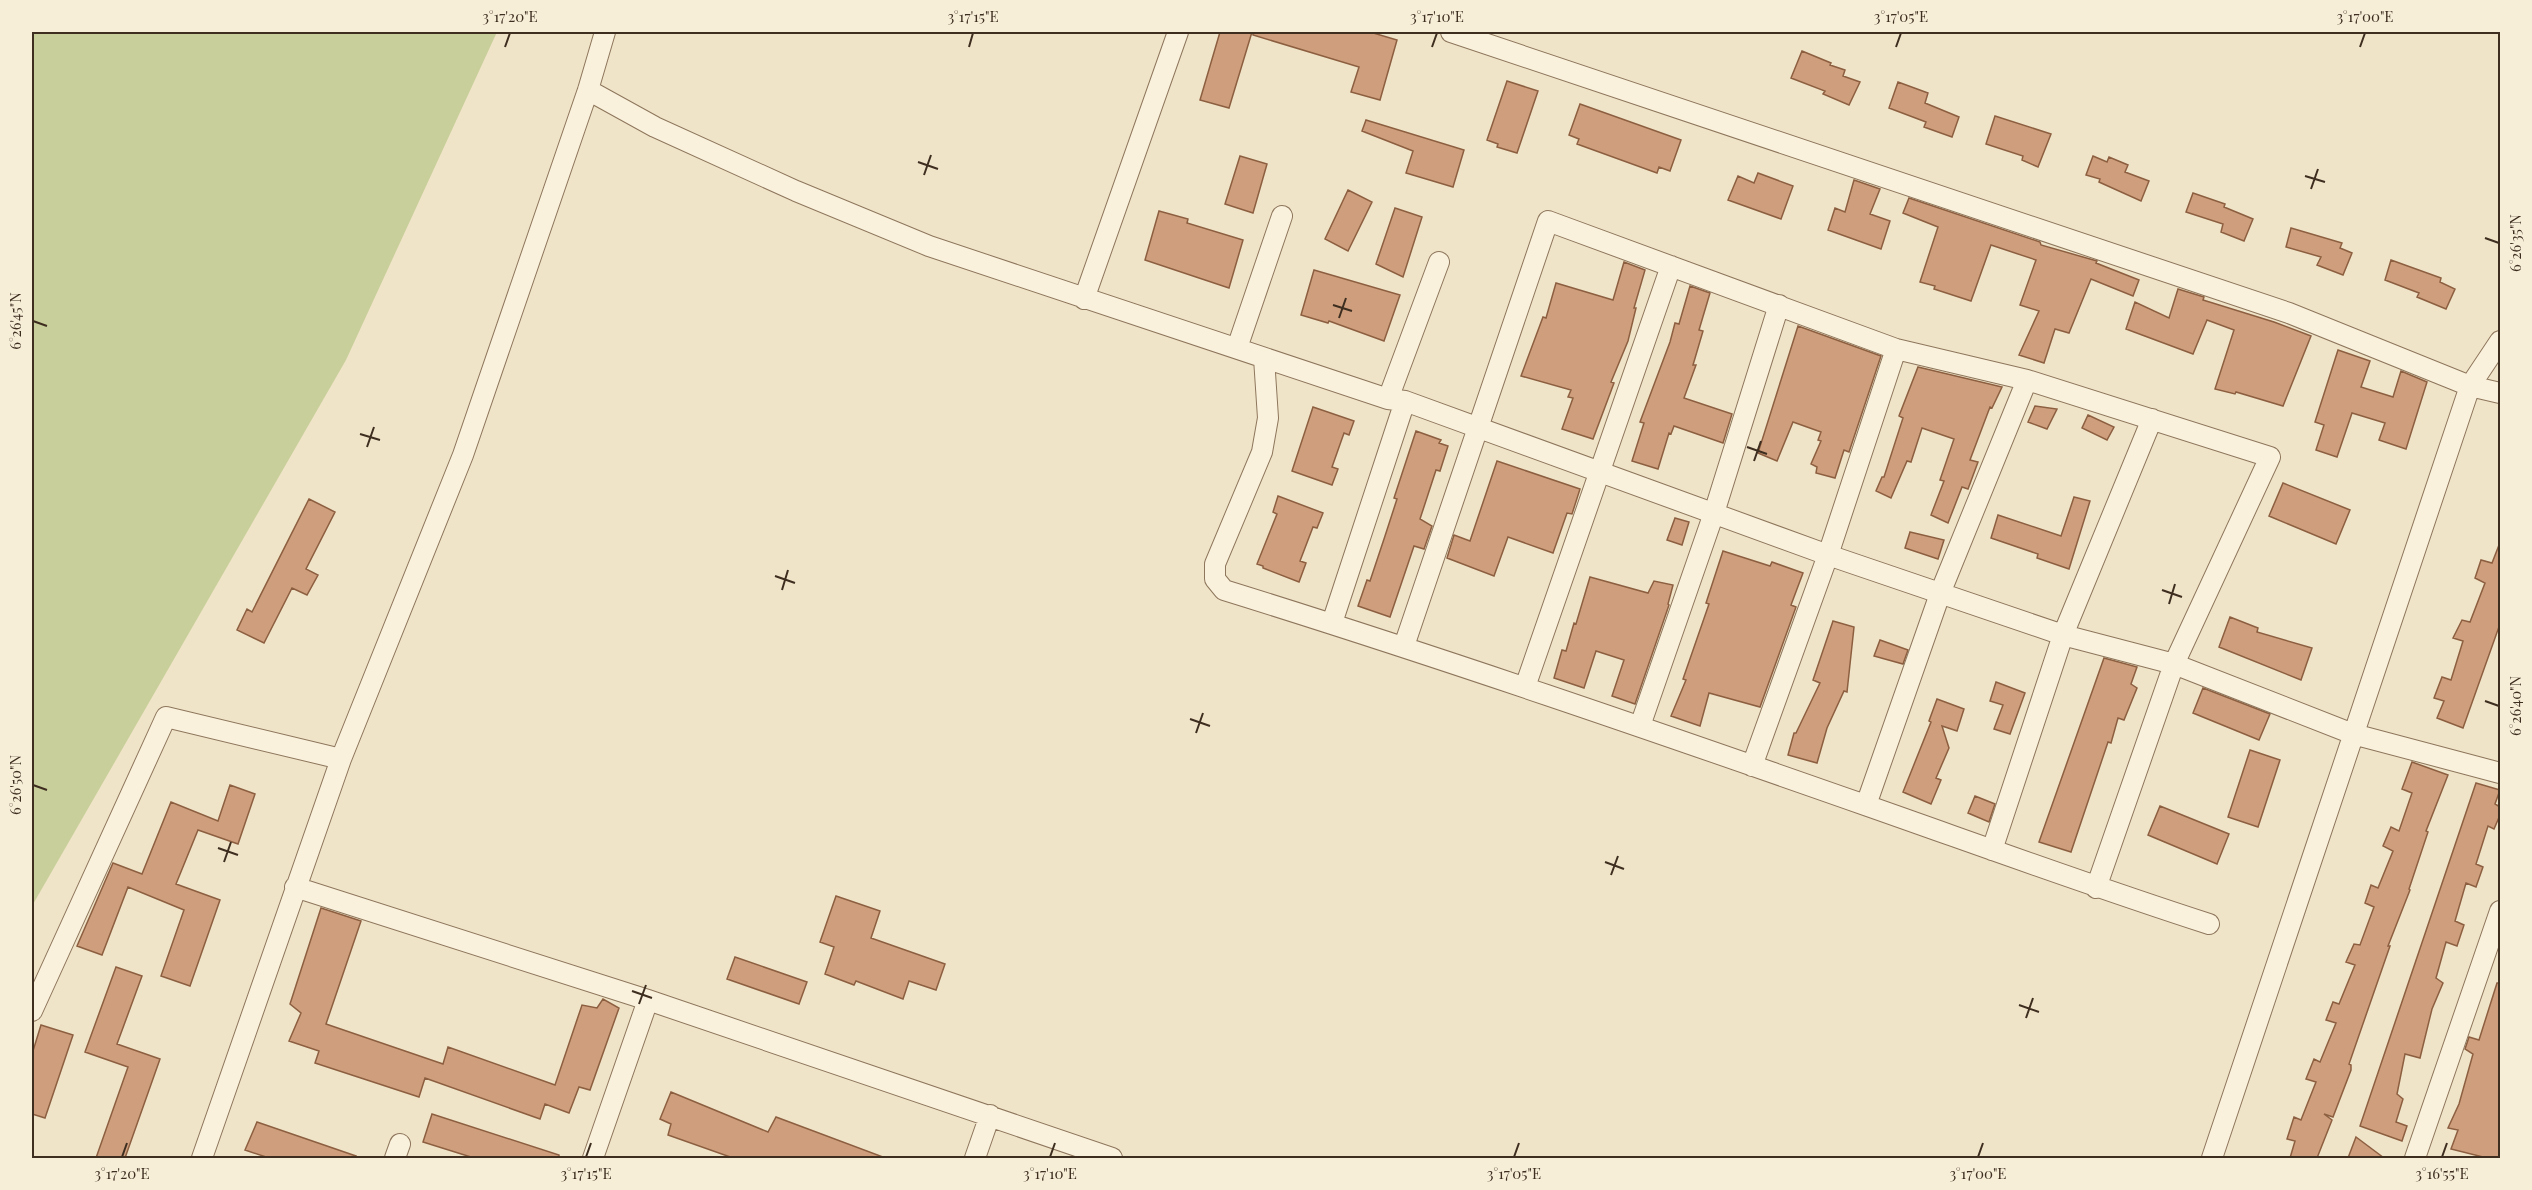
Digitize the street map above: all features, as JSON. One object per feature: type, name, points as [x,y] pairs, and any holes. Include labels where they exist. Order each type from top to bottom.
[{"type":"street","points":[[202,1158],[340,759],[463,455],[588,90],[605,32]]},
{"type":"street","points":[[1084,298],[1178,32]]},
{"type":"street","points":[[1451,32],[2289,313],[2470,386],[2500,393]]},
{"type":"street","points":[[588,90],[655,127],[796,191],[929,246],[1397,400],[1828,555],[1941,591],[2063,635],[2174,664],[2353,734],[2500,773]]},
{"type":"street","points":[[1237,348],[1282,216]]},
{"type":"street","points":[[1404,646],[1548,221],[1896,349],[2027,380],[2270,457],[2174,664],[2096,888]]},
{"type":"street","points":[[1332,623],[1439,262]]},
{"type":"street","points":[[1525,687],[1602,472],[1671,266]]},
{"type":"street","points":[[1640,726],[1714,513],[1779,305]]},
{"type":"street","points":[[2212,1158],[2470,386],[2500,341]]},
{"type":"street","points":[[1752,766],[1828,555],[1896,349]]},
{"type":"street","points":[[1264,358],[1268,418],[1262,452],[1215,564],[1215,579],[1224,590],[1404,646],[1525,687],[1866,805],[2096,888],[2209,924]]},
{"type":"street","points":[[1866,805],[1941,591],[2027,380]]},
{"type":"street","points":[[1992,850],[2063,635],[2152,419]]},
{"type":"street","points":[[32,1011],[165,717],[340,759]]},
{"type":"street","points":[[295,887],[648,1000],[1112,1158]]},
{"type":"street","points":[[2415,1158],[2500,911]]},
{"type":"street","points":[[593,1158],[648,1000]]},
{"type":"street","points":[[975,1158],[990,1115]]},
{"type":"green space","points":[[32,32],[497,32],[346,360],[32,906]]},
{"type":"building","points":[[1220,32],[1252,32],[1229,108],[1200,100]]},
{"type":"building","points":[[1253,32],[1370,32],[1397,40],[1380,100],[1351,92],[1359,67],[1253,35]]},
{"type":"building","points":[[1802,51],[1845,70],[1843,76],[1860,82],[1849,105],[1823,94],[1825,91],[1791,78]]},
{"type":"building","points":[[1507,81],[1538,91],[1517,153],[1497,147],[1498,144],[1487,140]]},
{"type":"building","points":[[1898,82],[1928,93],[1925,103],[1959,117],[1952,137],[1924,127],[1926,122],[1889,108]]},
{"type":"building","points":[[1580,104],[1681,140],[1670,171],[1659,167],[1657,173],[1577,144],[1579,139],[1569,135]]},
{"type":"building","points":[[1995,116],[2051,134],[2038,167],[2022,160],[2023,156],[1986,144]]},
{"type":"building","points":[[1366,120],[1464,150],[1453,187],[1406,173],[1413,151],[1362,131]]},
{"type":"building","points":[[1240,156],[1267,164],[1253,213],[1225,204]]},
{"type":"building","points":[[2093,156],[2107,162],[2109,157],[2128,165],[2125,172],[2149,181],[2141,201],[2099,182],[2100,179],[2086,175]]},
{"type":"building","points":[[1758,173],[1793,186],[1781,219],[1728,200],[1738,176],[1754,183]]},
{"type":"building","points":[[1854,180],[1880,189],[1870,214],[1890,221],[1881,249],[1828,230],[1835,208],[1845,212]]},
{"type":"building","points":[[1348,190],[1372,202],[1348,251],[1325,239]]},
{"type":"building","points":[[2193,193],[2225,204],[2224,207],[2253,219],[2244,241],[2221,232],[2223,224],[2186,212]]},
{"type":"building","points":[[1909,198],[2040,242],[2041,245],[2097,261],[2096,263],[2139,280],[2133,296],[2091,279],[2069,333],[2055,329],[2044,363],[2019,355],[2039,311],[2020,305],[2036,260],[1991,245],[1971,301],[1934,289],[1935,286],[1920,282],[1938,227],[1903,213]]},
{"type":"building","points":[[1395,208],[1422,217],[1403,277],[1376,264]]},
{"type":"building","points":[[1159,211],[1188,219],[1187,223],[1243,240],[1229,288],[1145,260]]},
{"type":"building","points":[[2291,228],[2342,243],[2340,248],[2352,253],[2343,275],[2317,265],[2321,257],[2286,247]]},
{"type":"building","points":[[2391,260],[2441,278],[2440,282],[2455,289],[2446,309],[2417,297],[2419,293],[2385,280]]},
{"type":"building","points":[[1624,262],[1645,270],[1634,308],[1636,308],[1628,341],[1611,382],[1614,383],[1593,439],[1562,429],[1573,398],[1568,397],[1571,390],[1521,376],[1543,317],[1546,318],[1556,283],[1613,300]]},
{"type":"building","points":[[1314,270],[1400,295],[1384,341],[1329,321],[1328,323],[1301,315]]},
{"type":"building","points":[[1690,286],[1710,293],[1699,330],[1703,331],[1693,365],[1696,365],[1684,398],[1732,414],[1723,443],[1674,426],[1671,434],[1669,433],[1658,469],[1632,461],[1644,423],[1640,422],[1675,323],[1679,324]]},
{"type":"building","points":[[2178,289],[2204,297],[2203,300],[2311,336],[2283,406],[2236,392],[2235,394],[2215,389],[2234,330],[2207,320],[2193,354],[2126,329],[2135,302],[2169,318]]},
{"type":"building","points":[[1798,326],[1881,356],[1849,452],[1844,450],[1835,478],[1816,473],[1817,467],[1811,464],[1821,441],[1818,440],[1821,432],[1793,422],[1777,461],[1758,453]]},
{"type":"building","points":[[2338,350],[2370,361],[2361,387],[2393,397],[2401,371],[2427,382],[2406,449],[2379,440],[2385,423],[2352,413],[2337,457],[2316,450],[2324,425],[2315,422]]},
{"type":"building","points":[[1918,367],[2002,387],[1992,408],[1990,407],[1970,460],[1978,462],[1968,489],[1962,487],[1948,523],[1931,515],[1944,481],[1940,480],[1954,439],[1922,428],[1911,462],[1907,461],[1891,498],[1876,491],[1884,477],[1903,418],[1899,416]]},
{"type":"building","points":[[2035,406],[2057,409],[2047,429],[2028,422]]},
{"type":"building","points":[[1313,407],[1354,421],[1349,435],[1344,433],[1332,467],[1338,469],[1332,485],[1292,471]]},
{"type":"building","points":[[2088,415],[2114,427],[2107,440],[2082,428]]},
{"type":"building","points":[[1416,431],[1441,440],[1439,443],[1448,446],[1440,471],[1436,470],[1420,519],[1432,526],[1424,549],[1414,546],[1390,617],[1358,606],[1367,580],[1370,581],[1385,536],[1397,499],[1394,498]]},
{"type":"building","points":[[1497,461],[1580,489],[1572,514],[1567,513],[1553,553],[1508,537],[1494,576],[1447,558],[1454,535],[1470,541]]},
{"type":"building","points":[[2283,483],[2350,510],[2336,544],[2269,516]]},
{"type":"building","points":[[1278,496],[1323,513],[1317,528],[1313,527],[1300,561],[1306,563],[1299,582],[1257,564],[1277,514],[1273,512]]},
{"type":"building","points":[[2074,497],[2090,501],[2069,569],[2037,558],[2038,554],[1991,538],[1998,515],[2061,536]]},
{"type":"building","points":[[309,499],[335,512],[306,569],[318,575],[307,595],[292,588],[264,643],[237,630],[247,609],[252,612]]},
{"type":"building","points":[[1675,518],[1689,522],[1682,545],[1667,540]]},
{"type":"building","points":[[1910,532],[1944,540],[1938,559],[1905,548]]},
{"type":"building","points":[[2499,545],[2500,624],[2463,728],[2437,718],[2444,701],[2434,698],[2442,677],[2451,680],[2463,641],[2453,638],[2462,620],[2470,622],[2485,583],[2475,578],[2481,560],[2492,563]]},
{"type":"building","points":[[1723,551],[1770,566],[1772,562],[1803,573],[1791,605],[1796,607],[1760,707],[1709,693],[1700,726],[1671,716],[1686,680],[1683,679],[1709,604],[1706,603]]},
{"type":"building","points":[[1590,577],[1648,593],[1654,581],[1673,585],[1669,605],[1635,704],[1612,696],[1624,660],[1596,651],[1584,688],[1554,678],[1562,650],[1566,651],[1574,623],[1576,624]]},
{"type":"building","points":[[2230,617],[2258,628],[2257,632],[2312,648],[2301,680],[2219,647]]},
{"type":"building","points":[[1833,621],[1854,627],[1847,692],[1844,691],[1827,728],[1817,763],[1788,755],[1794,733],[1820,683],[1813,680]]},
{"type":"building","points":[[1880,640],[1908,650],[1903,664],[1874,656]]},
{"type":"building","points":[[2104,658],[2137,667],[2131,684],[2137,688],[2124,720],[2118,718],[2111,743],[2108,742],[2071,852],[2039,842]]},
{"type":"building","points":[[1996,682],[2025,693],[2010,734],[1994,729],[2003,705],[1990,701]]},
{"type":"building","points":[[2203,688],[2270,714],[2259,740],[2193,713]]},
{"type":"building","points":[[1937,699],[1964,709],[1957,731],[1942,726],[1949,748],[1936,778],[1941,780],[1931,804],[1903,792],[1931,722],[1929,721]]},
{"type":"building","points":[[2250,750],[2280,760],[2258,827],[2228,817]]},
{"type":"building","points":[[2412,762],[2448,775],[2426,831],[2428,832],[2410,890],[2388,946],[2390,946],[2349,1064],[2351,1070],[2333,1117],[2324,1114],[2332,1120],[2317,1158],[2290,1158],[2295,1141],[2287,1139],[2294,1117],[2301,1120],[2316,1082],[2306,1079],[2314,1059],[2320,1062],[2336,1023],[2326,1020],[2333,1002],[2339,1004],[2355,965],[2346,962],[2354,944],[2360,945],[2374,907],[2365,903],[2371,885],[2378,888],[2393,851],[2383,846],[2391,827],[2399,831],[2412,793],[2402,789]]},
{"type":"building","points":[[2476,783],[2500,790],[2495,804],[2500,807],[2500,815],[2494,829],[2488,826],[2476,864],[2483,867],[2476,887],[2466,883],[2455,921],[2464,925],[2457,946],[2446,942],[2436,978],[2443,983],[2432,1009],[2420,1058],[2405,1054],[2397,1094],[2403,1099],[2396,1122],[2407,1126],[2402,1141],[2360,1126]]},
{"type":"building","points":[[230,785],[255,794],[238,844],[198,830],[176,884],[220,900],[190,986],[161,976],[184,910],[128,887],[102,955],[77,946],[113,863],[142,874],[171,802],[218,821]]},
{"type":"building","points":[[1975,796],[1995,804],[1989,822],[1968,813]]},
{"type":"building","points":[[2160,806],[2229,834],[2217,864],[2148,835]]},
{"type":"building","points":[[836,896],[880,911],[871,938],[945,964],[936,990],[909,981],[903,999],[856,981],[854,985],[825,974],[834,947],[820,942]]},
{"type":"building","points":[[321,908],[361,921],[326,1024],[443,1064],[448,1047],[555,1085],[582,1005],[597,1008],[603,999],[619,1008],[590,1090],[579,1087],[569,1113],[545,1104],[540,1119],[425,1078],[419,1097],[315,1063],[319,1051],[289,1041],[301,1013],[290,1004]]},
{"type":"building","points":[[735,957],[807,982],[799,1004],[727,979]]},
{"type":"building","points":[[116,967],[142,976],[117,1044],[160,1059],[125,1158],[96,1158],[128,1067],[85,1052]]},
{"type":"building","points":[[2497,983],[2500,983],[2500,1158],[2487,1158],[2451,1149],[2458,1130],[2448,1128],[2459,1104],[2473,1054],[2465,1049],[2469,1037],[2479,1040]]},
{"type":"building","points":[[41,1025],[73,1035],[45,1118],[32,1114],[32,1054]]},
{"type":"building","points":[[671,1092],[768,1132],[776,1117],[883,1157],[733,1158],[668,1135],[671,1124],[660,1119]]},
{"type":"building","points":[[432,1114],[559,1155],[559,1158],[474,1158],[423,1142]]},
{"type":"building","points":[[257,1122],[356,1156],[355,1158],[269,1158],[245,1150]]},
{"type":"building","points":[[2356,1137],[2384,1158],[2348,1158]]}]
